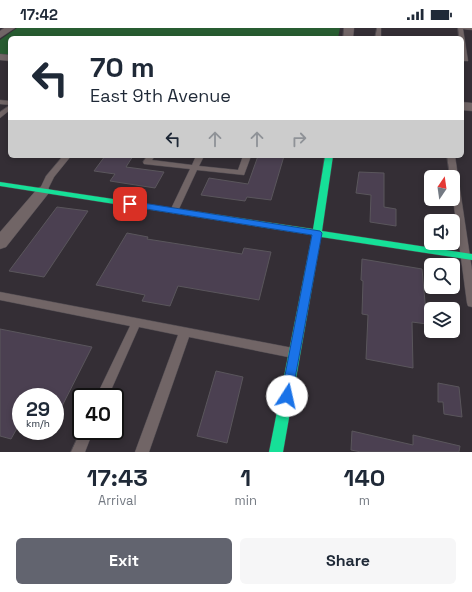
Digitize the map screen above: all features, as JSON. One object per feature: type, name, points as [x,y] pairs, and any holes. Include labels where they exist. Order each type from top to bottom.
[{"type":"street","points":[[0,35],[10,28]]},
{"type":"street","points":[[276,452],[317,233],[329,158]]},
{"type":"street","points":[[0,184],[468,256]]},
{"type":"street","points":[[0,243],[43,191]]},
{"type":"lane","points":[[464,28],[472,29]]},
{"type":"lane","points":[[464,49],[466,60],[464,60]]},
{"type":"lane","points":[[0,116],[8,109]]},
{"type":"lane","points":[[43,191],[50,176],[64,158]]},
{"type":"lane","points":[[150,158],[147,162],[241,173],[246,158]]},
{"type":"lane","points":[[174,211],[199,158]]},
{"type":"lane","points":[[451,158],[468,256],[472,303]]},
{"type":"lane","points":[[0,296],[295,353]]},
{"type":"lane","points":[[106,388],[136,322]]},
{"type":"lane","points":[[142,452],[185,332]]},
{"type":"lane","points":[[78,452],[83,440]]},
{"type":"green space","points":[[17,28],[340,28],[338,36],[8,36],[8,56],[0,55],[0,40]]},
{"type":"building","points":[[104,158],[132,158],[126,167],[164,172],[155,188],[110,181],[115,174],[94,171]]},
{"type":"building","points":[[257,158],[283,158],[271,200],[247,197],[245,201],[201,195],[209,178],[248,184]]},
{"type":"building","points":[[359,172],[384,173],[384,207],[396,209],[396,226],[370,222],[371,195],[356,193]]},
{"type":"building","points":[[57,207],[88,211],[44,277],[9,271]]},
{"type":"building","points":[[127,233],[148,237],[147,239],[242,254],[244,248],[271,252],[259,300],[178,286],[170,306],[142,301],[145,295],[96,285]]},
{"type":"building","points":[[362,259],[422,269],[425,302],[424,324],[412,322],[413,368],[366,359],[368,315],[362,314],[363,281],[361,280]]},
{"type":"building","points":[[0,329],[92,347],[64,402],[64,388],[12,388],[12,437],[11,439],[0,436]]},
{"type":"building","points":[[216,371],[243,377],[227,443],[197,436]]},
{"type":"building","points":[[438,383],[459,387],[462,417],[444,414],[443,402],[438,402]]},
{"type":"building","points":[[352,431],[413,445],[413,435],[460,446],[459,452],[361,452],[351,450]]},
{"type":"traffic: fast","points":[[276,452],[317,233],[329,158]]},
{"type":"traffic: fast","points":[[0,184],[472,257]]},
{"type":"route","points":[[130,204],[317,233],[287,396]]}]
